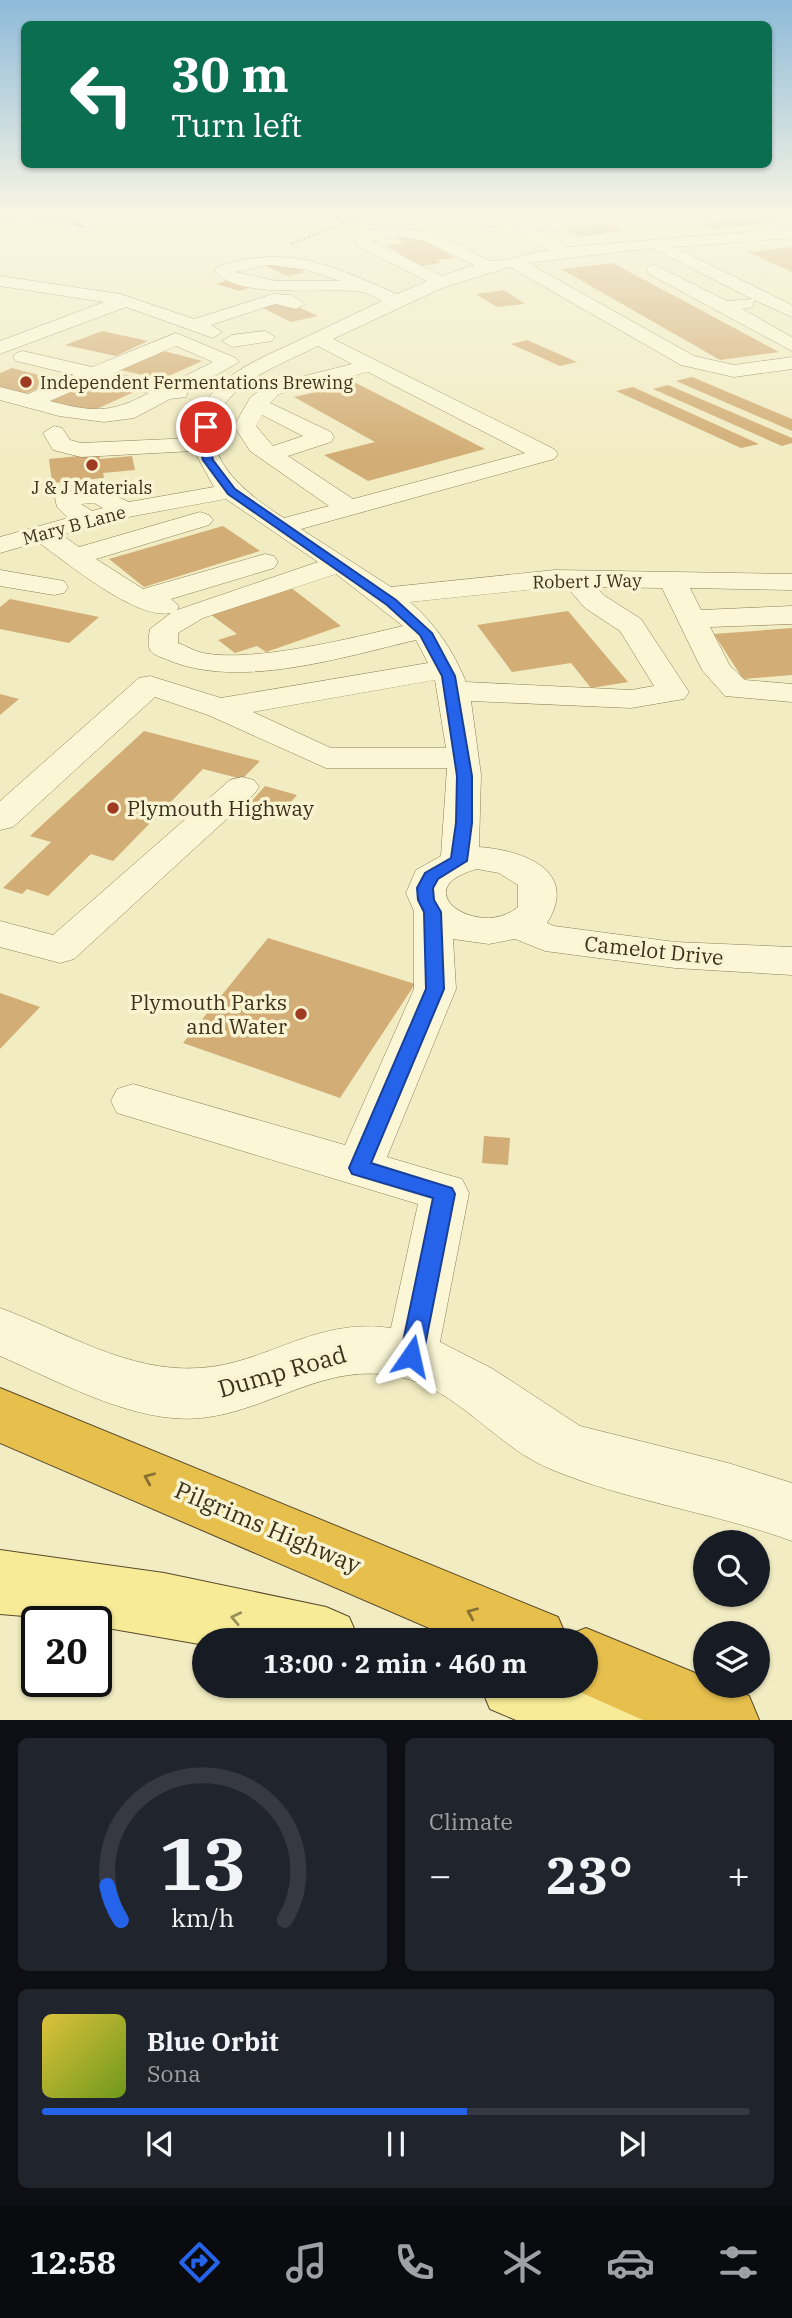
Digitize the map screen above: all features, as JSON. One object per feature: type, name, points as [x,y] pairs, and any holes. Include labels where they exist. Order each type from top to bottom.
[{"type":"highway","name":"Pilgrims Highway","points":[[0,1415],[506,1628]]},
{"type":"highway","points":[[598,1666],[725,1720]]},
{"type":"main road","points":[[0,1582],[93,1591],[240,1618],[279,1628]]},
{"type":"main road","points":[[564,1698],[648,1720]]},
{"type":"street","points":[[91,295],[127,301],[201,327],[275,360]]},
{"type":"street","points":[[385,295],[398,301]]},
{"type":"street","points":[[238,343],[279,334],[411,295]]},
{"type":"street","points":[[573,295],[688,360],[734,372],[792,363]]},
{"type":"street","points":[[706,295],[792,345]]},
{"type":"street","points":[[760,295],[792,312]]},
{"type":"street","points":[[31,401],[272,299],[285,299],[330,319]]},
{"type":"street","points":[[725,307],[769,300]]},
{"type":"street","points":[[0,348],[89,312],[127,301]]},
{"type":"street","points":[[192,469],[204,444],[208,419],[219,398],[236,382],[318,339],[330,319]]},
{"type":"street","points":[[0,366],[102,324],[123,322]]},
{"type":"street","points":[[0,393],[90,415],[121,415],[229,362],[149,330]]},
{"type":"street","points":[[280,527],[546,454],[318,339]]},
{"type":"street","points":[[23,357],[169,392],[260,402],[323,437],[271,454]]},
{"type":"street","points":[[349,508],[258,446],[245,426],[260,402],[272,390],[372,365]]},
{"type":"street","points":[[54,433],[61,445],[81,450],[204,444]]},
{"type":"street","points":[[165,447],[192,469],[232,491],[280,527],[384,596],[422,630],[439,653],[449,680],[463,758],[465,799],[459,861]]},
{"type":"street","name":"Mary B Lane","points":[[0,545],[126,510],[232,491]]},
{"type":"street","points":[[76,556],[200,520]]},
{"type":"street","points":[[42,533],[128,594],[162,604],[183,618]]},
{"type":"street","points":[[144,598],[309,546]]},
{"type":"street","points":[[337,565],[183,618],[164,629],[163,647],[199,662],[256,662],[341,649],[422,630]]},
{"type":"street","name":"Robert J Way","points":[[384,596],[482,586],[502,609],[582,588],[671,580],[792,582]]},
{"type":"street","points":[[3,581],[54,587]]},
{"type":"street","points":[[690,619],[792,615]]},
{"type":"street","points":[[0,819],[150,685],[219,708]]},
{"type":"street","points":[[0,934],[60,950],[242,787]]},
{"type":"street","points":[[485,859],[512,864],[536,882],[541,893],[540,905],[533,916],[520,925],[503,930],[463,929],[445,922],[433,912],[426,900],[425,888],[431,876],[459,861],[485,859]]},
{"type":"street","points":[[359,1168],[435,989],[433,912]]},
{"type":"street","name":"Camelot Drive","points":[[520,925],[545,938],[675,956],[792,961]]},
{"type":"street","points":[[133,1101],[445,1194],[411,1356]]},
{"type":"street","name":"Dump Road","points":[[0,1331],[117,1378],[159,1391],[191,1394],[224,1390],[298,1362],[337,1351],[374,1349],[411,1356],[423,1359],[483,1391],[565,1448],[792,1513]]},
{"type":"lane","points":[[671,580],[717,670],[736,689],[792,693]]},
{"type":"lane","points":[[219,708],[449,680],[631,699],[673,692],[631,625],[582,588]]},
{"type":"lane","points":[[219,708],[326,758],[463,758]]},
{"type":"building","points":[[478,295],[512,295],[525,304],[497,307]]},
{"type":"building","points":[[607,295],[673,295],[779,352],[720,360]]},
{"type":"building","points":[[285,301],[318,316],[291,322],[259,306]]},
{"type":"building","points":[[102,331],[148,341],[116,356],[65,345]]},
{"type":"building","points":[[527,340],[577,362],[560,366],[511,344]]},
{"type":"building","points":[[164,351],[202,361],[162,379],[120,370]]},
{"type":"building","name":"Independent Fermentations Brewing","points":[[12,368],[58,380],[21,396],[0,391],[0,373]]},
{"type":"building","points":[[692,377],[792,419],[792,431],[676,381]]},
{"type":"building","points":[[95,381],[134,392],[90,412],[45,402]]},
{"type":"building","points":[[356,383],[485,449],[368,481],[324,455],[375,442],[294,397]]},
{"type":"building","points":[[668,385],[792,438],[792,443],[782,446],[653,389]]},
{"type":"building","points":[[633,387],[759,444],[741,448],[616,391]]},
{"type":"building","name":"J & J Materials","points":[[99,454],[100,459],[132,456],[135,470],[103,473],[104,478],[52,483],[49,459]]},
{"type":"building","points":[[223,526],[260,551],[144,587],[109,559]]},
{"type":"building","points":[[290,587],[341,626],[266,652],[257,646],[235,653],[218,640],[237,634],[210,614]]},
{"type":"building","points":[[10,599],[99,617],[69,643],[0,629],[0,607]]},
{"type":"building","points":[[568,611],[628,682],[591,688],[571,663],[512,672],[477,625]]},
{"type":"building","points":[[792,628],[792,675],[743,679],[714,634]]},
{"type":"building","points":[[0,694],[19,699],[0,715]]},
{"type":"building","name":"Plymouth Highway","points":[[144,731],[260,761],[242,779],[203,769],[113,861],[91,854],[48,896],[27,889],[22,894],[3,888],[51,842],[30,836]]},
{"type":"building","points":[[265,786],[297,795],[275,820],[242,812]]},
{"type":"building","name":"Plymouth Parks and Water","points":[[268,938],[415,984],[340,1098],[183,1043]]},
{"type":"building","points":[[0,993],[40,1007],[0,1049]]},
{"type":"building","points":[[484,1136],[510,1138],[508,1165],[482,1163]]},
{"type":"place","name":"Independent Fermentations Brewing","points":[[26,382]]},
{"type":"place","name":"J & J Materials","points":[[92,465]]},
{"type":"place","name":"Plymouth Highway","points":[[113,808]]},
{"type":"place","name":"Plymouth Parks and Water","points":[[301,1014]]},
{"type":"route","points":[[206,427],[204,444],[208,460],[232,491],[247,505],[384,596],[426,633],[449,676],[464,776],[464,823],[459,861],[443,867],[431,876],[425,888],[426,900],[433,912],[432,958],[435,989],[359,1168],[445,1194],[411,1356]]}]
